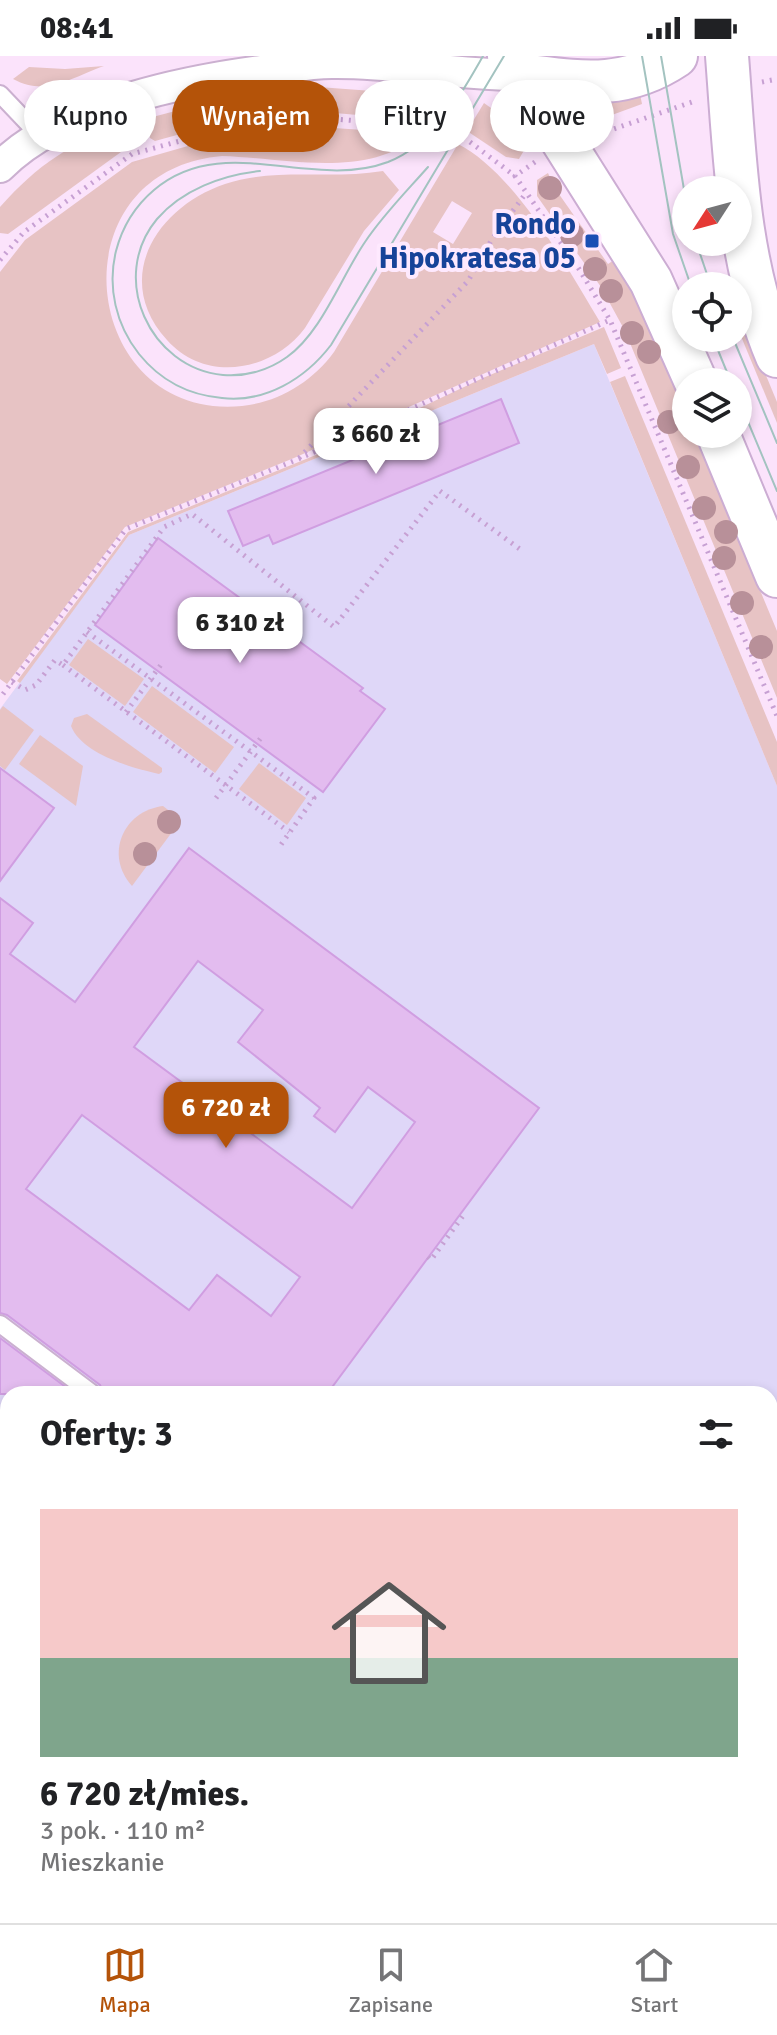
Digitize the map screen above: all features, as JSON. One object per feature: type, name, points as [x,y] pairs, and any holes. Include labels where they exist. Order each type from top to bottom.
[{"type":"street","points":[[226,75],[255,56]]},
{"type":"street","points":[[156,93],[226,75],[336,63],[473,74],[514,66],[590,82],[623,80],[654,70],[676,56]]},
{"type":"street","points":[[727,56],[746,256],[760,311],[777,356]]},
{"type":"street","points":[[514,66],[643,268],[669,317],[690,368]]},
{"type":"street","points":[[0,167],[24,149]]},
{"type":"street","points":[[724,448],[777,576]]},
{"type":"lane","points":[[0,94],[24,119]]},
{"type":"lane","points":[[0,1324],[82,1386]]},
{"type":"path","points":[[614,128],[677,106]]},
{"type":"path","points":[[0,260],[24,232],[132,154],[269,117],[355,121]]},
{"type":"path","points":[[474,145],[515,176],[610,320],[777,716]]},
{"type":"path","points":[[515,176],[542,158]]},
{"type":"path","points":[[296,460],[468,281],[492,239],[526,193]]},
{"type":"path","points":[[0,246],[7,251]]},
{"type":"path","points":[[3,694],[126,529],[296,460],[610,320]]},
{"type":"path","points":[[63,665],[164,527],[192,514],[334,627],[440,491],[524,552]]},
{"type":"path","points":[[87,632],[314,798],[280,846]]},
{"type":"path","points":[[12,682],[21,689],[29,689],[36,685],[55,660],[289,832]]},
{"type":"path","points":[[126,712],[163,662]]},
{"type":"path","points":[[216,798],[263,735]]},
{"type":"path","points":[[428,1257],[431,1260],[465,1213]]},
{"type":"shaded area","points":[[104,66],[69,80],[24,80],[24,84],[13,79],[29,67],[65,69]]},
{"type":"shaded area","points":[[339,89],[355,90],[355,115],[339,113]]},
{"type":"shaded area","points":[[639,89],[642,104],[614,114],[614,90]]},
{"type":"shaded area","points":[[484,103],[490,107],[490,146],[474,136],[474,119]]},
{"type":"shaded area","points":[[172,112],[172,136],[156,141],[156,116]]},
{"type":"shaded area","points":[[339,128],[355,129],[355,152],[389,152],[351,162],[326,163],[222,156],[167,172],[130,204],[110,246],[107,293],[119,338],[146,376],[188,400],[242,406],[256,404],[294,389],[316,373],[334,352],[453,152],[470,152],[500,176],[556,249],[600,322],[294,458],[125,527],[7,684],[0,679],[0,272],[25,240],[132,162],[172,151],[339,152]],"holes":[[[452,201],[472,213],[453,244],[433,232]]]},
{"type":"shaded area","points":[[64,152],[121,152],[8,234],[0,233],[0,207],[28,178]]},
{"type":"shaded area","points":[[498,152],[523,152],[519,159]]},
{"type":"shaded area","points":[[383,171],[399,190],[364,231],[305,328],[291,343],[258,362],[239,367],[219,367],[183,354],[167,340],[151,316],[143,293],[143,269],[150,247],[162,227],[179,209],[201,195],[244,179]]},
{"type":"shaded area","points":[[548,173],[554,187],[608,264],[614,260],[660,345],[672,375],[672,444],[625,331],[601,287],[537,196],[537,180]]},
{"type":"shaded area","points":[[604,327],[621,368],[607,374],[594,344],[129,535],[20,683],[17,681],[128,532],[350,441],[483,378]]},
{"type":"shaded area","points":[[752,342],[777,402],[777,423],[748,352],[752,352]]},
{"type":"shaded area","points":[[594,344],[777,786],[777,1386],[0,1386],[0,709],[129,535]]},
{"type":"shaded area","points":[[625,376],[777,742],[777,786],[610,382]]},
{"type":"shaded area","points":[[673,448],[701,448],[777,631],[777,698]]},
{"type":"shaded area","points":[[88,639],[144,679],[125,706],[69,665]]},
{"type":"shaded area","points":[[152,686],[234,747],[215,773],[133,712]]},
{"type":"shaded area","points":[[3,706],[34,730],[5,770],[0,766],[0,710]]},
{"type":"shaded area","points":[[87,714],[162,768],[162,772],[159,774],[122,764],[86,744],[71,726],[74,718]]},
{"type":"shaded area","points":[[40,735],[83,766],[76,806],[19,764]]},
{"type":"shaded area","points":[[259,763],[306,798],[287,825],[239,789]]},
{"type":"shaded area","points":[[163,806],[181,820],[132,886],[119,861],[122,836],[137,816]]},
{"type":"building","points":[[501,399],[519,443],[273,544],[269,535],[243,546],[228,511]]},
{"type":"building","points":[[158,538],[363,688],[360,691],[385,709],[323,792],[95,625]]},
{"type":"building","points":[[0,768],[54,808],[0,881]]},
{"type":"building","points":[[189,848],[539,1108],[333,1386],[100,1386],[7,1315],[0,1313],[0,898],[33,923],[10,954],[75,1002]],"holes":[[[198,961],[263,1010],[238,1042],[320,1108],[314,1116],[335,1132],[368,1087],[415,1122],[352,1208],[134,1047]],[[82,1115],[300,1277],[271,1316],[217,1275],[189,1310],[26,1189]]]},
{"type":"building","points":[[0,1338],[64,1386],[0,1386]]},
{"type":"tram line","points":[[483,56],[444,118],[419,143],[388,162],[359,169],[329,170],[238,163],[209,165],[181,173],[154,190],[135,210],[126,226],[113,265],[113,292],[119,318],[131,343],[147,363],[186,390],[238,399],[254,397],[283,386],[309,368],[331,345],[504,56]]},
{"type":"tram line","points":[[642,56],[673,234],[686,272]]},
{"type":"tram line","points":[[661,56],[682,176]]},
{"type":"tram line","points":[[260,171],[217,180],[191,192],[157,219],[143,242],[136,267],[137,292],[144,316],[157,338],[175,356],[197,369],[223,375],[249,374],[273,366],[287,357],[321,319],[372,232],[428,167]]},
{"type":"tram line","points":[[701,256],[706,272]]},
{"type":"tram line","points":[[719,352],[725,368]]},
{"type":"tram line","points":[[739,352],[777,443]]},
{"type":"tram line","points":[[752,431],[777,491]]},
{"type":"place","name":"Rondo Hipokratesa 05","points":[[592,241]]}]
